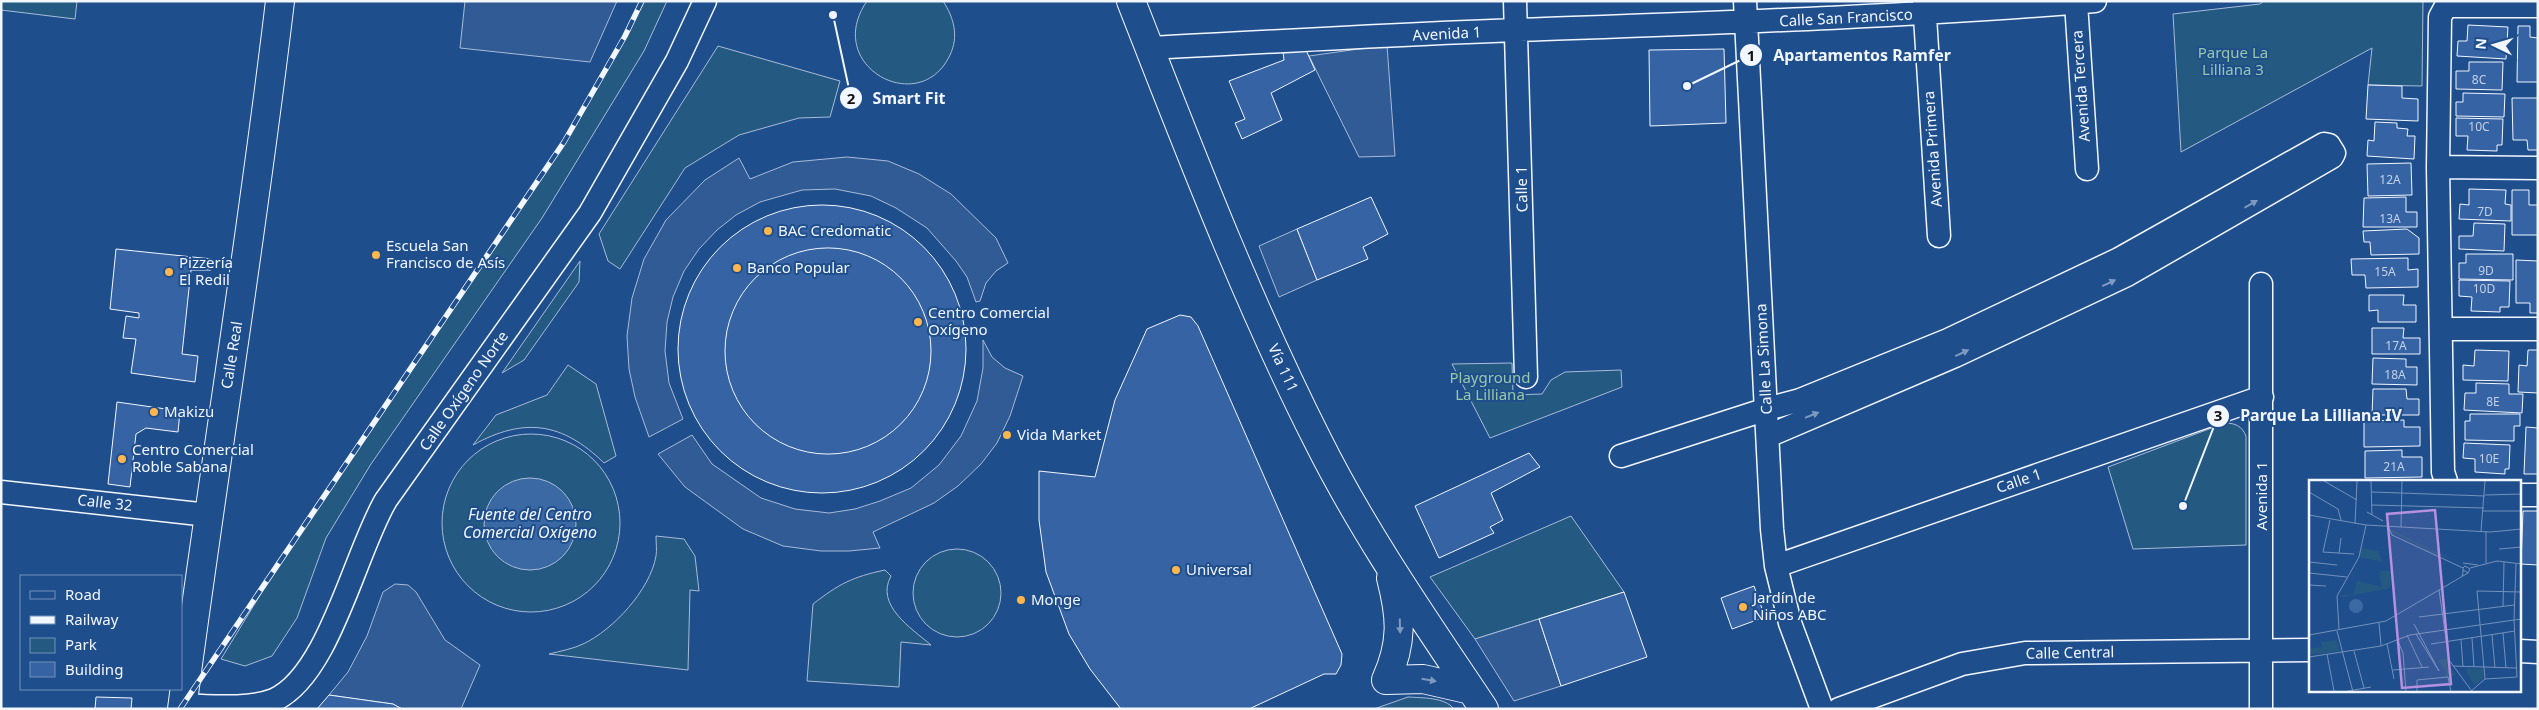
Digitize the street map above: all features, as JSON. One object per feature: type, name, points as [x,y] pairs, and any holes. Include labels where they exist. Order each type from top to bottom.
[{"type":"main road","name":"Calle Real","points":[[183,707],[208,515],[250,236],[280,1]]},
{"type":"main road","name":"Vía 111","points":[[1130,1],[1222,230],[1279,361],[1335,474],[1388,562],[1478,699]]},
{"type":"main road","points":[[1388,562],[1399,609],[1400,634],[1395,661],[1386,680],[1423,679],[1478,699]]},
{"type":"street","name":"Calle Oxígeno Norte","points":[[183,707],[232,706],[274,700],[298,681],[315,660],[331,630],[363,546],[386,500],[590,212],[677,61],[705,1]]},
{"type":"street","name":"Calle 1","points":[[1515,1],[1518,30],[1526,376]]},
{"type":"street","name":"Calle La Simona","points":[[1745,1],[1776,566],[1790,623],[1822,709]]},
{"type":"street","name":"Calle San Francisco","points":[[1746,23],[1924,8],[2086,2]]},
{"type":"street","name":"Avenida Tercera","points":[[2086,2],[2087,169]]},
{"type":"street","points":[[2446,480],[2443,472],[2438,167],[2439,23],[2442,11],[2446,6],[2538,6]]},
{"type":"street","name":"Avenida Primera","points":[[1924,8],[1939,236]]},
{"type":"street","name":"Avenida 1","points":[[1149,48],[1518,30],[1746,23]]},
{"type":"street","points":[[1621,456],[1767,408],[1800,400],[1948,340],[2110,264],[2324,144],[2329,145],[2334,153],[2332,158],[2127,275],[1955,356],[1768,436]]},
{"type":"street","points":[[2438,167],[2538,168]]},
{"type":"street","name":"Avenida 1","points":[[2261,284],[2261,709]]},
{"type":"street","points":[[2441,330],[2538,329]]},
{"type":"street","name":"Calle 1","points":[[1776,566],[2262,397]]},
{"type":"street","name":"Calle 32","points":[[1,492],[208,515]]},
{"type":"street","points":[[2522,495],[2538,495]]},
{"type":"street","name":"Calle Central","points":[[1839,709],[1962,664],[2026,653],[2309,650]]},
{"type":"street","points":[[2522,651],[2538,652]]},
{"type":"green space","points":[[1,1],[77,1],[75,19],[1,10]]},
{"type":"green space","points":[[642,1],[667,1],[644,51],[542,218],[371,464],[326,538],[297,618],[272,656],[245,666],[221,659],[295,538],[458,301],[564,142],[625,36]]},
{"type":"green space","points":[[867,1],[943,1],[950,14],[955,34],[950,55],[936,74],[918,83],[899,83],[880,76],[866,64],[857,46],[856,25]]},
{"type":"green space","name":"Parque La Lilliana 3","points":[[2264,1],[2423,1],[2422,86],[2368,85],[2372,48],[2181,152],[2173,14],[2260,4]]},
{"type":"green space","points":[[718,46],[840,81],[830,117],[799,118],[739,135],[685,168],[620,269],[608,261],[599,234]]},
{"type":"green space","points":[[580,261],[579,282],[524,360],[502,373]]},
{"type":"green space","name":"Playground La Lilliana","points":[[1512,363],[1513,395],[1542,394],[1551,380],[1565,372],[1621,370],[1622,387],[1490,438],[1452,364]]},
{"type":"green space","points":[[568,365],[596,384],[616,456],[604,463],[573,439],[558,432],[542,428],[509,430],[473,445],[496,415],[547,395]]},
{"type":"green space","points":[[2225,423],[2238,426],[2246,436],[2246,545],[2133,549],[2108,467]]},
{"type":"green space","points":[[531,434],[565,441],[580,449],[594,460],[605,474],[613,489],[620,523],[613,557],[605,572],[594,586],[580,597],[565,605],[531,612],[497,605],[482,597],[468,586],[457,572],[449,557],[442,523],[449,489],[457,474],[468,460],[482,449],[497,441]]},
{"type":"green space","points":[[1571,516],[1624,592],[1475,639],[1430,577]]},
{"type":"green space","points":[[656,536],[684,539],[695,556],[699,591],[690,590],[688,670],[549,654],[575,647],[595,638],[628,608],[646,582],[652,569],[656,554]]},
{"type":"green space","points":[[957,549],[974,552],[988,562],[998,576],[1001,593],[998,610],[988,624],[974,634],[957,637],[940,634],[926,624],[916,610],[913,593],[916,576],[926,562],[940,552]]},
{"type":"green space","points":[[885,570],[891,576],[887,587],[891,606],[905,623],[931,645],[901,642],[899,687],[807,681],[813,604],[846,582],[863,575]]},
{"type":"green space","points":[[1408,697],[1439,700],[1454,709],[1374,709]]},
{"type":"shaded area","points":[[465,1],[617,1],[590,62],[460,48]]},
{"type":"shaded area","points":[[1387,45],[1395,156],[1359,157],[1309,56]]},
{"type":"shaded area","points":[[847,157],[888,161],[919,174],[951,194],[996,238],[1008,263],[996,271],[986,283],[980,301],[976,302],[967,277],[956,261],[927,228],[896,208],[871,196],[835,189],[802,190],[760,202],[736,215],[717,230],[699,249],[684,271],[673,297],[667,322],[665,351],[669,383],[683,419],[649,437],[635,397],[629,369],[627,336],[632,298],[644,259],[666,220],[705,180],[739,158],[750,179],[793,162]]},
{"type":"shaded area","points":[[1297,229],[1317,280],[1279,297],[1259,246]]},
{"type":"shaded area","points":[[983,340],[992,357],[1005,368],[1023,376],[1010,416],[997,443],[981,464],[958,486],[934,503],[873,532],[880,548],[821,551],[783,546],[743,529],[685,487],[658,454],[692,435],[712,464],[761,498],[795,509],[829,513],[855,509],[880,501],[911,488],[939,465],[961,436],[977,401],[983,368]]},
{"type":"shaded area","points":[[395,584],[408,585],[416,592],[445,640],[480,665],[461,709],[402,709],[393,704],[329,695],[348,672],[367,636],[383,592]]},
{"type":"shaded area","points":[[1539,619],[1561,686],[1514,701],[1475,639]]},
{"type":"water","name":"Fuente del Centro Comercial Oxígeno","points":[[530,478],[548,481],[563,491],[573,506],[576,524],[573,542],[563,557],[548,567],[530,570],[512,567],[497,557],[487,542],[484,524],[487,506],[497,491],[512,481]]},
{"type":"building","points":[[2468,25],[2508,27],[2506,59],[2457,56],[2458,41],[2467,41]]},
{"type":"building","points":[[2518,26],[2530,26],[2530,37],[2538,38],[2538,82],[2517,82]]},
{"type":"building","points":[[1724,49],[1726,123],[1650,126],[1649,50]]},
{"type":"building","points":[[1306,50],[1315,70],[1271,93],[1282,120],[1242,139],[1235,123],[1245,119],[1229,81],[1284,60],[1283,52]]},
{"type":"building","points":[[2469,62],[2503,62],[2502,90],[2456,89],[2456,71],[2469,71]]},
{"type":"building","points":[[2368,85],[2402,86],[2402,98],[2418,99],[2418,121],[2366,119]]},
{"type":"building","points":[[2463,93],[2505,94],[2504,117],[2456,116],[2456,102],[2463,102]]},
{"type":"building","points":[[2512,98],[2538,98],[2538,150],[2528,150],[2527,140],[2513,140]]},
{"type":"building","points":[[2456,118],[2503,119],[2502,145],[2497,145],[2497,151],[2467,150],[2468,136],[2456,136]]},
{"type":"building","points":[[2375,122],[2397,123],[2397,128],[2408,129],[2407,136],[2415,136],[2414,159],[2367,156],[2368,140],[2374,141]]},
{"type":"building","points":[[2411,163],[2412,195],[2368,196],[2367,164]]},
{"type":"building","points":[[2469,189],[2506,190],[2505,204],[2511,205],[2511,221],[2459,219],[2460,204],[2469,205]]},
{"type":"building","points":[[2512,190],[2529,190],[2529,205],[2538,205],[2538,235],[2512,235]]},
{"type":"building","points":[[1371,197],[1388,234],[1363,247],[1368,259],[1317,280],[1297,229]]},
{"type":"building","points":[[2406,197],[2406,212],[2417,212],[2417,227],[2363,227],[2364,198]]},
{"type":"building","points":[[822,205],[850,208],[877,216],[902,229],[924,247],[942,269],[955,294],[963,321],[966,349],[963,377],[955,404],[942,429],[924,451],[902,469],[877,482],[850,490],[822,493],[794,490],[767,482],[742,469],[720,451],[702,429],[689,404],[681,377],[678,349],[681,321],[689,294],[702,269],[720,247],[742,229],[767,216],[794,208]]},
{"type":"building","points":[[2474,223],[2505,224],[2504,251],[2459,249],[2459,236],[2473,236]]},
{"type":"building","points":[[2407,229],[2419,238],[2419,254],[2371,255],[2370,242],[2364,242],[2363,231]]},
{"type":"building","points":[[828,248],[848,250],[867,256],[876,260],[901,278],[919,303],[923,312],[929,331],[931,351],[929,371],[923,390],[919,399],[901,424],[876,442],[867,446],[848,452],[828,454],[808,452],[789,446],[780,442],[755,424],[737,399],[733,390],[727,371],[725,351],[727,331],[733,312],[737,303],[755,278],[780,260],[789,256],[808,250]]},
{"type":"building","points":[[116,249],[212,259],[211,270],[191,270],[182,354],[198,356],[195,382],[131,373],[136,339],[123,338],[126,316],[139,318],[139,313],[110,309]]},
{"type":"building","points":[[2466,254],[2513,254],[2513,280],[2459,279],[2459,263],[2466,263]]},
{"type":"building","points":[[2408,258],[2408,270],[2418,269],[2418,287],[2366,288],[2365,275],[2352,275],[2351,259]]},
{"type":"building","points":[[2516,260],[2538,261],[2538,313],[2530,313],[2530,303],[2516,303]]},
{"type":"building","points":[[2459,280],[2510,281],[2509,307],[2500,307],[2500,312],[2471,311],[2472,297],[2459,296]]},
{"type":"building","points":[[2369,295],[2404,295],[2403,305],[2416,305],[2416,322],[2378,322],[2378,310],[2369,311]]},
{"type":"building","points":[[1180,315],[1191,317],[1198,326],[1342,654],[1341,665],[1336,674],[1324,674],[1249,709],[1121,709],[1090,669],[1069,634],[1046,572],[1039,520],[1039,471],[1095,477],[1115,400],[1147,329]]},
{"type":"building","points":[[2372,328],[2404,328],[2403,338],[2420,338],[2420,354],[2372,354]]},
{"type":"building","points":[[2475,350],[2509,351],[2508,381],[2463,380],[2463,365],[2474,366]]},
{"type":"building","points":[[2528,350],[2538,350],[2538,393],[2518,392],[2519,365],[2527,366]]},
{"type":"building","points":[[2373,358],[2406,359],[2406,367],[2417,367],[2417,385],[2372,384]]},
{"type":"building","points":[[2476,383],[2509,384],[2509,394],[2523,394],[2522,413],[2464,410],[2465,393],[2476,393]]},
{"type":"building","points":[[2373,389],[2406,389],[2407,399],[2419,399],[2419,415],[2372,415]]},
{"type":"building","name":"Centro Comercial Roble Sabana","points":[[117,402],[180,411],[178,432],[146,428],[136,434],[130,487],[108,484]]},
{"type":"building","points":[[2470,414],[2520,414],[2520,426],[2514,426],[2514,441],[2465,440],[2465,421],[2470,421]]},
{"type":"building","points":[[2404,420],[2404,427],[2420,427],[2420,446],[2364,447],[2364,421]]},
{"type":"building","points":[[2526,427],[2538,428],[2538,474],[2524,474]]},
{"type":"building","points":[[2464,443],[2510,445],[2509,469],[2505,469],[2505,474],[2475,472],[2475,459],[2463,458]]},
{"type":"building","points":[[2402,450],[2402,457],[2422,457],[2422,477],[2365,478],[2365,451]]},
{"type":"building","points":[[1529,453],[1540,467],[1491,493],[1503,520],[1490,527],[1494,533],[1439,558],[1415,506]]},
{"type":"building","points":[[2523,511],[2538,511],[2538,565],[2522,564]]},
{"type":"building","name":"Jardín de Niños ABC","points":[[1754,586],[1765,617],[1732,629],[1721,598]]},
{"type":"building","points":[[1624,592],[1647,657],[1561,686],[1539,619]]},
{"type":"building","points":[[329,695],[393,704],[402,709],[317,709]]},
{"type":"building","points":[[96,697],[132,698],[131,709],[95,709]]},
{"type":"railway","points":[[180,709],[564,142],[625,36],[642,1]]},
{"type":"place","name":"Smart Fit","points":[[833,15]]},
{"type":"place","name":"Apartamentos Ramfer","points":[[1687,86]]},
{"type":"place","name":"BAC Credomatic","points":[[768,231]]},
{"type":"place","name":"Escuela San Francisco de Asís","points":[[376,255]]},
{"type":"place","name":"Banco Popular","points":[[737,268]]},
{"type":"place","name":"Pizzería El Redil","points":[[169,272]]},
{"type":"place","name":"Centro Comercial Oxígeno","points":[[918,322]]},
{"type":"place","name":"Makizu","points":[[154,412]]},
{"type":"place","name":"Vida Market","points":[[1007,435]]},
{"type":"place","name":"Centro Comercial Roble Sabana","points":[[122,459]]},
{"type":"place","name":"Parque La Lilliana IV","points":[[2183,506]]},
{"type":"place","name":"Universal","points":[[1176,570]]},
{"type":"place","name":"Monge","points":[[1021,600]]},
{"type":"place","name":"Jardín de Niños ABC","points":[[1743,607]]}]
